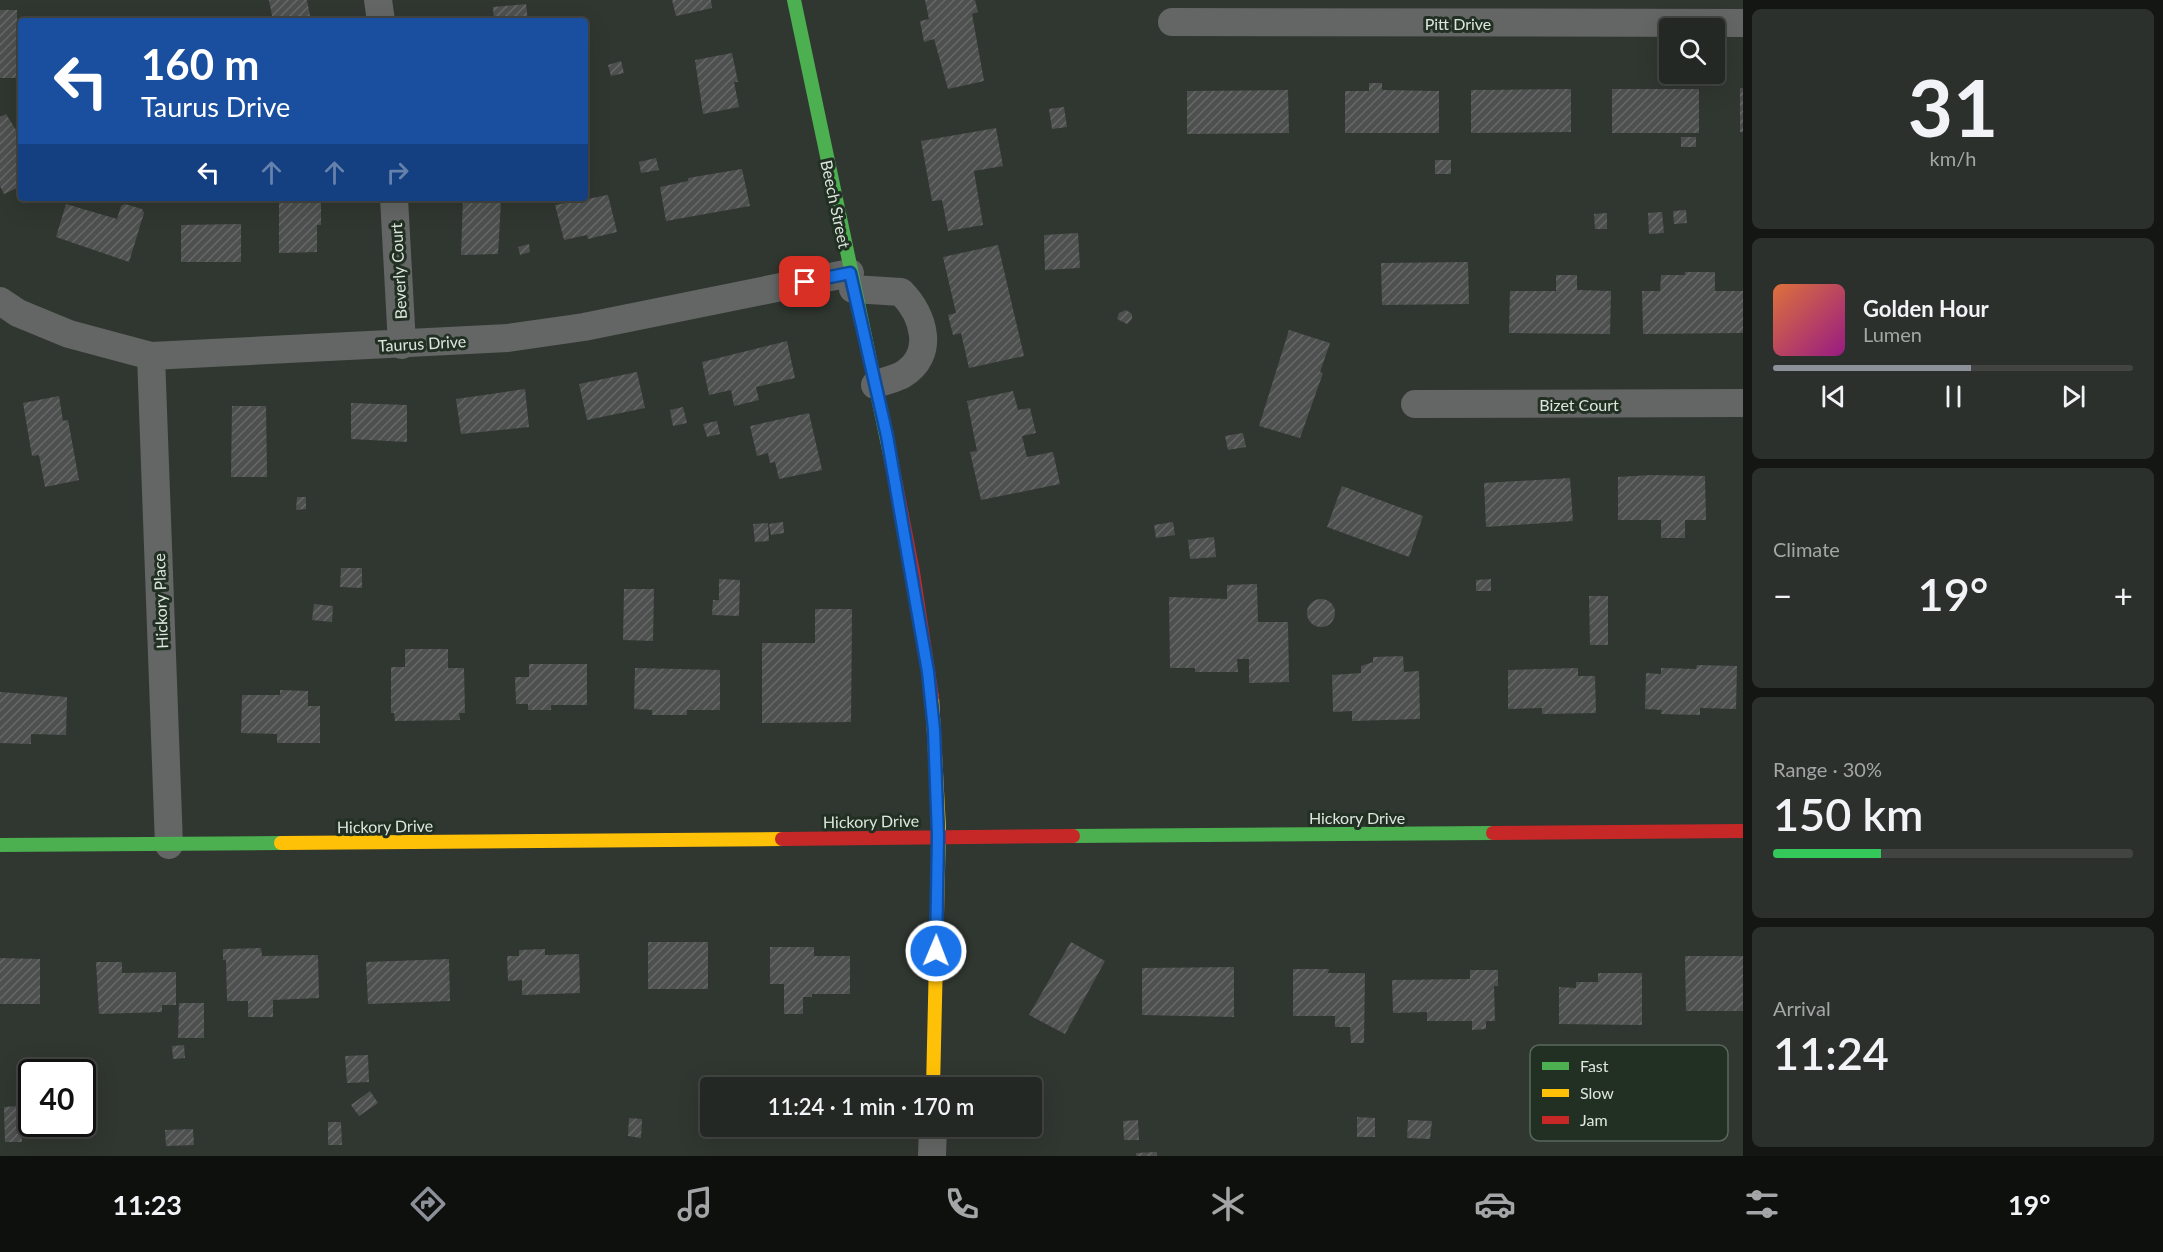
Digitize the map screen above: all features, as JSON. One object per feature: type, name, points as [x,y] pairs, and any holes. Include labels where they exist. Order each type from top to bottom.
[{"type":"street","points":[[378,0],[381,18]]},
{"type":"street","name":"Beech Street","points":[[794,0],[851,281],[887,436],[928,672],[934,730],[938,836],[933,1077]]},
{"type":"street","name":"Pitt Drive","points":[[1172,22],[1743,23]]},
{"type":"street","name":"Beverly Court","points":[[394,201],[402,345]]},
{"type":"street","name":"Taurus Drive","points":[[0,301],[18,313],[69,334],[150,356],[508,338],[851,281],[901,292],[914,305],[922,325],[924,350],[912,366],[901,375],[875,385]]},
{"type":"street","name":"Hickory Place","points":[[150,356],[169,845]]},
{"type":"street","name":"Bizet Court","points":[[1415,404],[1743,403]]},
{"type":"street","name":"Hickory Drive","points":[[0,845],[1743,831]]},
{"type":"street","points":[[932,1156],[933,1137]]},
{"type":"building","points":[[269,0],[307,0],[310,18],[272,18]]},
{"type":"building","points":[[672,0],[711,0],[712,8],[676,16]]},
{"type":"building","points":[[925,0],[975,0],[978,12],[972,14],[984,81],[948,89],[934,39],[924,42],[920,21],[929,19]]},
{"type":"building","points":[[526,4],[528,18],[494,18],[493,7]]},
{"type":"building","points":[[0,10],[17,10],[17,78],[0,78]]},
{"type":"building","points":[[732,53],[738,82],[734,82],[739,107],[703,114],[695,60]]},
{"type":"building","points":[[621,61],[624,73],[611,76],[608,65]]},
{"type":"building","points":[[1369,83],[1382,83],[1382,90],[1439,91],[1439,133],[1345,133],[1345,91],[1369,91]]},
{"type":"building","points":[[1740,88],[1743,88],[1743,132],[1740,132]]},
{"type":"building","points":[[1571,89],[1571,132],[1471,133],[1471,90]]},
{"type":"building","points":[[1612,89],[1699,89],[1699,133],[1612,133]]},
{"type":"building","points":[[1288,90],[1289,133],[1187,134],[1187,91]]},
{"type":"building","points":[[1064,107],[1067,127],[1052,129],[1049,109]]},
{"type":"building","points":[[6,114],[18,133],[18,187],[4,194],[0,186],[0,117]]},
{"type":"building","points":[[996,128],[1003,166],[974,171],[983,225],[948,231],[942,200],[932,201],[921,141]]},
{"type":"building","points":[[1681,137],[1696,137],[1696,147],[1681,147]]},
{"type":"building","points":[[656,158],[659,170],[641,173],[639,162]]},
{"type":"building","points":[[1435,160],[1451,160],[1451,174],[1435,174]]},
{"type":"building","points":[[742,169],[750,206],[666,221],[660,187],[688,181],[688,178]]},
{"type":"building","points":[[608,195],[617,232],[588,239],[587,235],[564,240],[555,205],[588,201],[588,199]]},
{"type":"building","points":[[279,201],[321,201],[321,225],[317,225],[317,252],[279,253]]},
{"type":"building","points":[[463,201],[501,201],[498,254],[461,255]]},
{"type":"building","points":[[66,204],[117,219],[121,206],[125,204],[142,209],[144,213],[129,262],[56,237]]},
{"type":"building","points":[[1686,210],[1687,223],[1674,224],[1673,211]]},
{"type":"building","points":[[1662,212],[1664,233],[1649,234],[1648,213]]},
{"type":"building","points":[[1607,213],[1607,229],[1595,229],[1594,214]]},
{"type":"building","points":[[241,224],[241,262],[181,262],[181,225]]},
{"type":"building","points":[[1078,233],[1080,268],[1045,270],[1044,235]]},
{"type":"building","points":[[529,244],[530,252],[520,255],[518,247]]},
{"type":"building","points":[[998,245],[1024,356],[969,368],[961,333],[953,335],[948,315],[956,313],[943,257]]},
{"type":"building","points":[[1468,262],[1469,304],[1382,305],[1381,263]]},
{"type":"building","points":[[1685,272],[1715,272],[1715,291],[1743,291],[1743,333],[1643,334],[1642,291],[1660,291],[1661,275],[1685,275]]},
{"type":"building","points":[[1556,275],[1577,275],[1577,290],[1611,291],[1610,334],[1509,333],[1510,291],[1556,291]]},
{"type":"building","points":[[1126,310],[1132,314],[1132,319],[1127,324],[1117,319],[1119,313]]},
{"type":"building","points":[[1289,330],[1330,343],[1320,372],[1323,373],[1300,438],[1259,426]]},
{"type":"building","points":[[787,341],[795,378],[756,387],[759,400],[734,406],[731,390],[709,395],[702,362]]},
{"type":"building","points":[[637,372],[645,408],[587,420],[579,384]]},
{"type":"building","points":[[525,389],[529,427],[461,434],[456,399]]},
{"type":"building","points":[[1013,391],[1018,410],[1030,408],[1036,433],[1022,436],[1027,457],[1053,452],[1060,484],[981,500],[970,452],[977,451],[967,401]]},
{"type":"building","points":[[59,396],[63,421],[68,420],[79,480],[45,487],[39,455],[32,456],[23,403]]},
{"type":"building","points":[[351,403],[407,405],[407,442],[351,439]]},
{"type":"building","points":[[232,406],[266,406],[267,477],[231,477]]},
{"type":"building","points":[[683,407],[687,423],[673,426],[670,410]]},
{"type":"building","points":[[809,413],[822,470],[779,479],[775,462],[770,463],[768,453],[757,456],[750,426]]},
{"type":"building","points":[[717,421],[720,434],[707,437],[703,424]]},
{"type":"building","points":[[1243,433],[1246,447],[1228,450],[1225,436]]},
{"type":"building","points":[[1705,476],[1706,520],[1685,520],[1685,538],[1661,538],[1661,520],[1618,520],[1618,477]]},
{"type":"building","points":[[1570,478],[1573,521],[1486,527],[1484,483]]},
{"type":"building","points":[[1342,486],[1423,516],[1409,557],[1327,527]]},
{"type":"building","points":[[297,497],[306,497],[306,509],[296,510]]},
{"type":"building","points":[[783,522],[784,533],[771,535],[769,524]]},
{"type":"building","points":[[1173,522],[1175,535],[1156,538],[1154,525]]},
{"type":"building","points":[[768,523],[769,541],[755,542],[753,524]]},
{"type":"building","points":[[1214,537],[1216,557],[1190,559],[1188,540]]},
{"type":"building","points":[[341,568],[362,568],[362,588],[340,587]]},
{"type":"building","points":[[719,579],[740,580],[739,616],[712,615],[713,600],[719,600]]},
{"type":"building","points":[[1491,579],[1491,591],[1476,591],[1476,580]]},
{"type":"building","points":[[1257,584],[1258,622],[1288,622],[1289,682],[1249,683],[1249,659],[1237,659],[1238,672],[1195,672],[1195,668],[1170,668],[1169,597],[1227,599],[1227,585]]},
{"type":"building","points":[[624,589],[654,589],[653,641],[623,640]]},
{"type":"building","points":[[1589,596],[1608,596],[1608,645],[1590,645]]},
{"type":"building","points":[[1321,599],[1331,603],[1335,613],[1331,623],[1321,627],[1311,623],[1307,613],[1311,603]]},
{"type":"building","points":[[314,604],[333,606],[332,622],[312,620]]},
{"type":"building","points":[[815,609],[852,609],[851,722],[762,723],[762,643],[815,643]]},
{"type":"building","points":[[405,649],[448,649],[448,668],[464,668],[465,713],[459,713],[460,720],[395,721],[394,713],[391,713],[391,667],[405,667]]},
{"type":"building","points":[[1403,656],[1404,672],[1419,671],[1420,719],[1352,721],[1352,711],[1333,712],[1332,675],[1361,673],[1361,666],[1373,662],[1373,657]]},
{"type":"building","points":[[529,664],[587,664],[587,705],[551,705],[551,710],[528,710],[528,704],[516,704],[515,677],[529,677]]},
{"type":"building","points":[[1697,665],[1737,666],[1736,709],[1700,708],[1700,715],[1661,714],[1662,710],[1645,709],[1646,673],[1661,674],[1661,668],[1696,669]]},
{"type":"building","points":[[635,668],[720,670],[720,710],[687,710],[687,715],[652,715],[652,710],[634,709]]},
{"type":"building","points":[[1578,668],[1578,676],[1595,676],[1596,713],[1542,714],[1542,708],[1508,709],[1508,670]]},
{"type":"building","points":[[280,690],[308,691],[308,706],[320,706],[320,743],[277,743],[277,734],[241,733],[242,695],[280,695]]},
{"type":"building","points":[[0,692],[67,697],[66,735],[31,734],[31,744],[0,743]]},
{"type":"building","points":[[648,942],[708,942],[708,989],[648,989]]},
{"type":"building","points":[[1071,942],[1105,961],[1065,1034],[1029,1015]]},
{"type":"building","points":[[770,947],[814,947],[814,956],[850,956],[850,994],[812,994],[812,997],[803,997],[803,1014],[784,1014],[784,984],[770,984]]},
{"type":"building","points":[[261,948],[262,956],[318,955],[319,998],[273,1000],[273,1017],[248,1017],[248,1001],[227,1001],[226,960],[223,960],[223,949]]},
{"type":"building","points":[[545,949],[545,955],[579,954],[580,993],[522,995],[522,980],[508,981],[507,956],[519,956],[519,950]]},
{"type":"building","points":[[1685,956],[1743,956],[1743,1011],[1686,1011]]},
{"type":"building","points":[[0,958],[40,959],[40,1004],[0,1004]]},
{"type":"building","points":[[449,959],[450,1001],[368,1004],[366,962]]},
{"type":"building","points":[[96,962],[122,962],[122,973],[176,972],[176,1005],[162,1005],[162,1012],[99,1014]]},
{"type":"building","points":[[1234,967],[1234,1017],[1142,1015],[1142,968]]},
{"type":"building","points":[[1293,969],[1329,969],[1328,973],[1365,973],[1364,1043],[1351,1043],[1350,1027],[1335,1027],[1335,1016],[1293,1016]]},
{"type":"building","points":[[1470,970],[1498,970],[1498,986],[1494,986],[1495,1021],[1486,1021],[1486,1029],[1472,1030],[1472,1021],[1427,1021],[1427,1012],[1393,1013],[1392,980],[1470,979]]},
{"type":"building","points":[[1598,973],[1642,973],[1642,1025],[1559,1024],[1559,987],[1576,988],[1576,982],[1598,982]]},
{"type":"building","points":[[179,1003],[204,1003],[204,1038],[178,1038]]},
{"type":"building","points":[[184,1045],[185,1058],[173,1059],[172,1046]]},
{"type":"building","points":[[368,1055],[369,1082],[347,1083],[345,1056]]},
{"type":"building","points":[[370,1091],[378,1103],[359,1116],[351,1105]]},
{"type":"building","points":[[18,1106],[18,1137],[22,1137],[22,1142],[5,1142],[4,1107]]},
{"type":"building","points":[[1357,1117],[1375,1118],[1375,1137],[1357,1137]]},
{"type":"building","points":[[629,1118],[642,1119],[641,1138],[628,1136]]},
{"type":"building","points":[[1138,1120],[1139,1140],[1124,1140],[1123,1121]]},
{"type":"building","points":[[1408,1120],[1432,1121],[1430,1139],[1407,1138]]},
{"type":"building","points":[[328,1122],[341,1122],[342,1145],[328,1145]]},
{"type":"building","points":[[193,1129],[194,1145],[166,1146],[165,1130]]},
{"type":"building","points":[[1157,1152],[1157,1156],[1136,1156],[1136,1153]]},
{"type":"traffic: fast","points":[[794,0],[892,464]]},
{"type":"traffic: fast","points":[[1073,836],[1493,833]]},
{"type":"traffic: fast","points":[[0,845],[281,843]]},
{"type":"traffic: slow","points":[[932,697],[939,828],[933,1077]]},
{"type":"traffic: slow","points":[[281,843],[782,839]]},
{"type":"traffic: jam","points":[[892,464],[913,572],[932,697]]},
{"type":"traffic: jam","points":[[1493,833],[1743,831]]},
{"type":"traffic: jam","points":[[782,839],[1073,836]]},
{"type":"route","points":[[805,282],[850,273],[887,436],[928,672],[934,730],[938,836],[936,951]]}]
